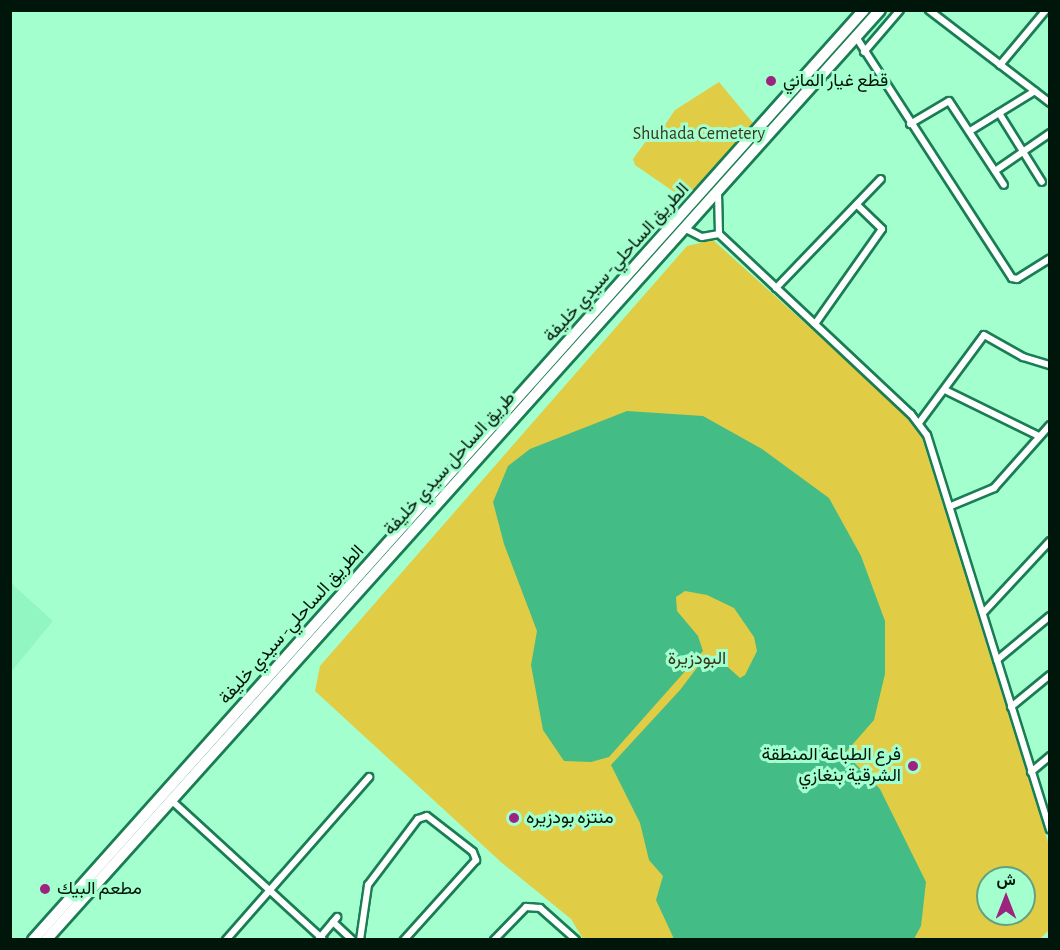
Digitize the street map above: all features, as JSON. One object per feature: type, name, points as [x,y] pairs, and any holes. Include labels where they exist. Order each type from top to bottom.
[{"type":"highway","name":"الطريق الساحلي- سيدي خليفة","points":[[33,939],[216,742],[864,10]]},
{"type":"highway","name":"طريق الساحل سيدي خليفة","points":[[46,939],[171,800],[216,742],[880,10]]},
{"type":"street","points":[[864,52],[900,10]]},
{"type":"street","points":[[929,10],[1050,103]]},
{"type":"street","points":[[1000,65],[1046,10]]},
{"type":"street","points":[[855,37],[1012,278],[1017,279],[1050,258]]},
{"type":"street","points":[[970,131],[1035,91]]},
{"type":"street","points":[[910,124],[949,101],[1004,185]]},
{"type":"street","points":[[999,113],[1042,182]]},
{"type":"street","points":[[995,171],[1050,133]]},
{"type":"street","points":[[776,288],[881,179]]},
{"type":"street","points":[[718,189],[719,234],[919,423],[931,443],[1050,829]]},
{"type":"street","points":[[815,324],[882,229],[857,205]]},
{"type":"street","points":[[684,228],[702,237],[719,234]]},
{"type":"street","points":[[919,423],[945,390],[962,360],[984,335],[1023,357],[1050,366]]},
{"type":"street","points":[[945,390],[1039,436]]},
{"type":"street","points":[[951,506],[994,488],[1050,425]]},
{"type":"street","points":[[983,613],[1050,541]]},
{"type":"street","points":[[997,660],[1050,616]]},
{"type":"street","points":[[1011,706],[1050,675]]},
{"type":"street","points":[[1031,772],[1049,757]]},
{"type":"street","points":[[226,939],[369,777]]},
{"type":"street","points":[[171,800],[321,938],[335,920],[352,939]]},
{"type":"street","points":[[360,939],[368,885],[418,819],[427,816],[473,852],[476,860],[404,939]]},
{"type":"street","points":[[494,939],[526,907],[540,908],[576,939]]},
{"type":"shaded area","points":[[627,411],[703,416],[762,449],[829,498],[861,556],[885,621],[885,674],[874,720],[845,753],[880,789],[926,882],[921,926],[914,939],[674,939],[656,900],[663,876],[649,860],[640,823],[611,765],[680,690],[706,656],[720,660],[740,678],[745,675],[757,651],[754,637],[734,608],[707,595],[685,591],[676,597],[677,611],[698,636],[703,651],[609,757],[591,762],[564,761],[543,730],[531,665],[537,631],[504,544],[493,502],[508,466],[530,449]]},
{"type":"shaded area","points":[[10,582],[53,621],[11,672],[10,672]]},
{"type":"green space","name":"Shuhada Cemetery","points":[[719,82],[753,123],[689,194],[680,196],[635,165],[633,159],[654,130],[660,132],[675,110]]},
{"type":"green space","name":"البودزيرة","points":[[713,240],[900,409],[922,438],[1049,845],[1049,930],[1039,940],[583,939],[571,919],[502,863],[315,691],[320,666],[687,246]]},
{"type":"place","name":"قطع غيار الماني","points":[[771,81]]},
{"type":"place","name":"فرع الطباعة المنطقة الشرقية بنغازي","points":[[913,766]]},
{"type":"place","name":"منتزه بودزيره","points":[[514,818]]},
{"type":"place","name":"مطعم البيك","points":[[45,889]]}]
